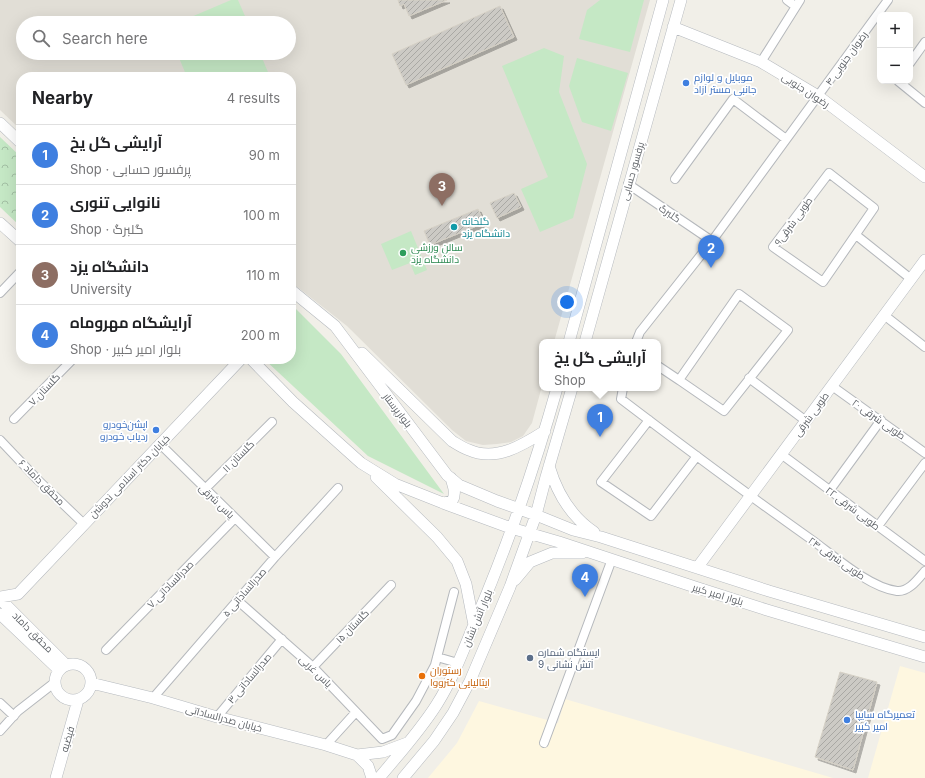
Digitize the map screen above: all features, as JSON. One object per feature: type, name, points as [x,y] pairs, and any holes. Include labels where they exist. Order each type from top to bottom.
[{"type":"main road","name":"پرفسور حسابی","points":[[570,339],[663,0]]},
{"type":"main road","name":"پرفسور حسابی","points":[[586,339],[628,184],[674,27],[680,0]]},
{"type":"main road","name":"رضوان جنوبی","points":[[674,27],[761,62],[818,96],[925,176]]},
{"type":"main road","points":[[0,123],[16,138]]},
{"type":"main road","points":[[0,223],[16,237]]},
{"type":"main road","name":"طوبی شرقی","points":[[697,568],[925,260]]},
{"type":"main road","name":"بلوارپرستار","points":[[296,294],[335,326],[447,475],[459,485],[519,508]]},
{"type":"main road","points":[[335,326],[452,441],[470,451],[490,455],[511,450],[545,431]]},
{"type":"main road","name":"خيابان دکتر اسلامی ندوشن","points":[[0,598],[18,594],[236,364]]},
{"type":"main road","points":[[256,364],[293,402],[361,463],[437,537],[457,561],[466,584],[474,624]]},
{"type":"main road","points":[[519,508],[545,431],[556,391]]},
{"type":"main road","points":[[536,515],[571,391]]},
{"type":"main road","points":[[361,463],[395,484],[511,528]]},
{"type":"main road","points":[[549,466],[554,483],[572,514],[585,526],[601,537]]},
{"type":"main road","points":[[443,503],[452,501],[454,498],[455,493],[451,478]]},
{"type":"main road","name":"بلوار امیر کبیر","points":[[519,508],[573,530],[601,537],[697,568],[925,637]]},
{"type":"main road","name":"بلوار آتش نشان","points":[[379,778],[409,742],[437,704],[458,663],[493,580],[519,508]]},
{"type":"main road","name":"بلوار آتش نشان","points":[[403,778],[434,741],[453,713],[470,681],[510,587],[536,515]]},
{"type":"main road","name":"بلوار امیر کبیر","points":[[511,528],[695,588],[925,657]]},
{"type":"main road","points":[[510,587],[530,562],[552,553],[590,553]]},
{"type":"main road","name":"محقق داماد","points":[[0,598],[62,668]]},
{"type":"main road","name":"محقق داماد","points":[[0,614],[62,668]]},
{"type":"main road","points":[[870,641],[875,622]]},
{"type":"main road","points":[[71,664],[82,666],[89,674],[91,683],[87,693],[78,700],[62,697],[58,693],[54,683],[55,678],[62,668],[71,664]]},
{"type":"main road","name":"خیابان صدرالساداتی","points":[[91,683],[326,745],[357,755]]},
{"type":"main road","name":"فیضیه","points":[[56,778],[78,700]]},
{"type":"main road","points":[[357,755],[383,752],[409,742]]},
{"type":"main road","points":[[357,755],[368,766],[372,778]]},
{"type":"street","points":[[761,62],[797,3],[787,0]]},
{"type":"street","name":"رضوان جنوبی ۴","points":[[637,339],[640,332],[712,241],[888,0]]},
{"type":"street","points":[[913,59],[925,42]]},
{"type":"street","points":[[902,84],[925,103]]},
{"type":"street","points":[[675,179],[732,99],[786,139]]},
{"type":"street","name":"طوبی شرقی۹","points":[[829,174],[874,208],[856,235],[823,282],[773,247],[829,174]]},
{"type":"street","name":"گلبرگ","points":[[628,184],[712,241]]},
{"type":"street","points":[[856,235],[911,279]]},
{"type":"street","points":[[0,293],[16,277]]},
{"type":"street","points":[[661,368],[724,411],[788,330],[739,294],[679,380]]},
{"type":"street","points":[[884,315],[925,347]]},
{"type":"street","name":"گلستان ۷","points":[[14,420],[68,364]]},
{"type":"street","points":[[749,378],[806,421]]},
{"type":"street","name":"طوبی شرقی ۲۰","points":[[832,386],[925,453]]},
{"type":"street","points":[[622,391],[621,399],[750,496]]},
{"type":"street","points":[[648,420],[601,482],[651,516],[697,456]]},
{"type":"street","points":[[830,490],[881,420]]},
{"type":"street","name":"گلستان ۱۱","points":[[205,489],[272,422]]},
{"type":"street","name":"محقق داماد ۶","points":[[0,440],[38,480],[84,524]]},
{"type":"street","name":"یاس شرقی","points":[[160,444],[274,557]]},
{"type":"street","name":"طوبی شرقی ۲۲","points":[[781,454],[925,561]]},
{"type":"street","points":[[878,526],[925,463]]},
{"type":"street","name":"صدرالساداتی ۵","points":[[152,698],[274,557],[338,488]]},
{"type":"street","name":"طوبی شرقی ۲۴","points":[[750,496],[862,576],[884,588],[899,591],[908,589],[925,570]]},
{"type":"street","name":"صدرالساداتی ۷","points":[[106,650],[235,518]]},
{"type":"street","points":[[544,743],[612,560]]},
{"type":"street","name":"گلستان ۱۵","points":[[313,667],[391,585]]},
{"type":"street","points":[[454,592],[438,657],[458,663]]},
{"type":"street","name":"یاس غربی","points":[[237,600],[313,667],[382,739],[392,735],[416,701],[438,657]]},
{"type":"street","name":"صدرالساداتی ۳","points":[[217,717],[282,639]]},
{"type":"street","points":[[0,731],[14,716],[54,683]]},
{"type":"street","points":[[0,703],[14,716]]},
{"type":"street","points":[[326,745],[356,712]]},
{"type":"shaded area","points":[[0,0],[650,0],[555,339],[539,339],[539,391],[541,391],[532,423],[523,436],[511,442],[483,445],[466,441],[452,430],[347,326],[296,286],[296,72],[16,72],[16,125],[0,110]]},
{"type":"shaded area","points":[[900,666],[925,673],[925,778],[868,778]]},
{"type":"shaded area","points":[[565,699],[833,778],[428,778],[457,743],[479,701],[558,723]]},
{"type":"green space","points":[[231,0],[238,0],[245,16],[193,16]]},
{"type":"green space","points":[[600,0],[644,0],[630,52],[579,39],[587,10]]},
{"type":"green space","points":[[544,48],[564,56],[559,92],[587,164],[573,218],[540,232],[521,189],[548,177],[502,66]]},
{"type":"green space","points":[[577,58],[628,73],[611,131],[582,122],[569,86]]},
{"type":"green space","points":[[180,60],[263,60],[268,72],[185,72]]},
{"type":"green space","points":[[0,137],[16,152],[16,222],[0,207]]},
{"type":"green space","name":"سالن ورزشی دانشگاه یزد","points":[[411,231],[427,270],[415,275],[410,263],[392,270],[381,244]]},
{"type":"green space","points":[[296,309],[341,354],[444,494],[368,456],[269,364],[296,364]]},
{"type":"building","points":[[398,0],[447,0],[409,16],[404,4],[400,6]]},
{"type":"building","points":[[500,6],[514,37],[406,85],[392,54]]},
{"type":"building","points":[[514,193],[521,207],[497,218],[490,203]]},
{"type":"building","name":"گلخانه دانشگاه یزد","points":[[478,209],[484,223],[430,245],[424,231]]},
{"type":"building","name":"تعمیرگاه سایپا امیر کبیر","points":[[840,672],[877,682],[853,770],[815,757]]},
{"type":"place","name":"موبایل و لوازم جانبی مستر آزاد","points":[[686,83]]},
{"type":"place","name":"دانشگاه یزد","points":[[442,206]]},
{"type":"place","name":"گلخانه دانشگاه یزد","points":[[454,227]]},
{"type":"place","name":"سالن ورزشی دانشگاه یزد","points":[[403,253]]},
{"type":"place","name":"نانوایی تنوری","points":[[711,268]]},
{"type":"place","name":"اپشن‌خودرو ردیاب خودرو","points":[[156,430]]},
{"type":"place","name":"آرایشی گل یخ","points":[[600,437]]},
{"type":"place","name":"آرایشگاه مهروماه","points":[[585,597]]},
{"type":"place","name":"ایستگاه شماره 9 آتش نشانی","points":[[530,658]]},
{"type":"place","name":"رستوران ایتالیایی کترووا","points":[[422,676]]},
{"type":"place","name":"تعمیرگاه سایپا امیر کبیر","points":[[847,720]]}]
